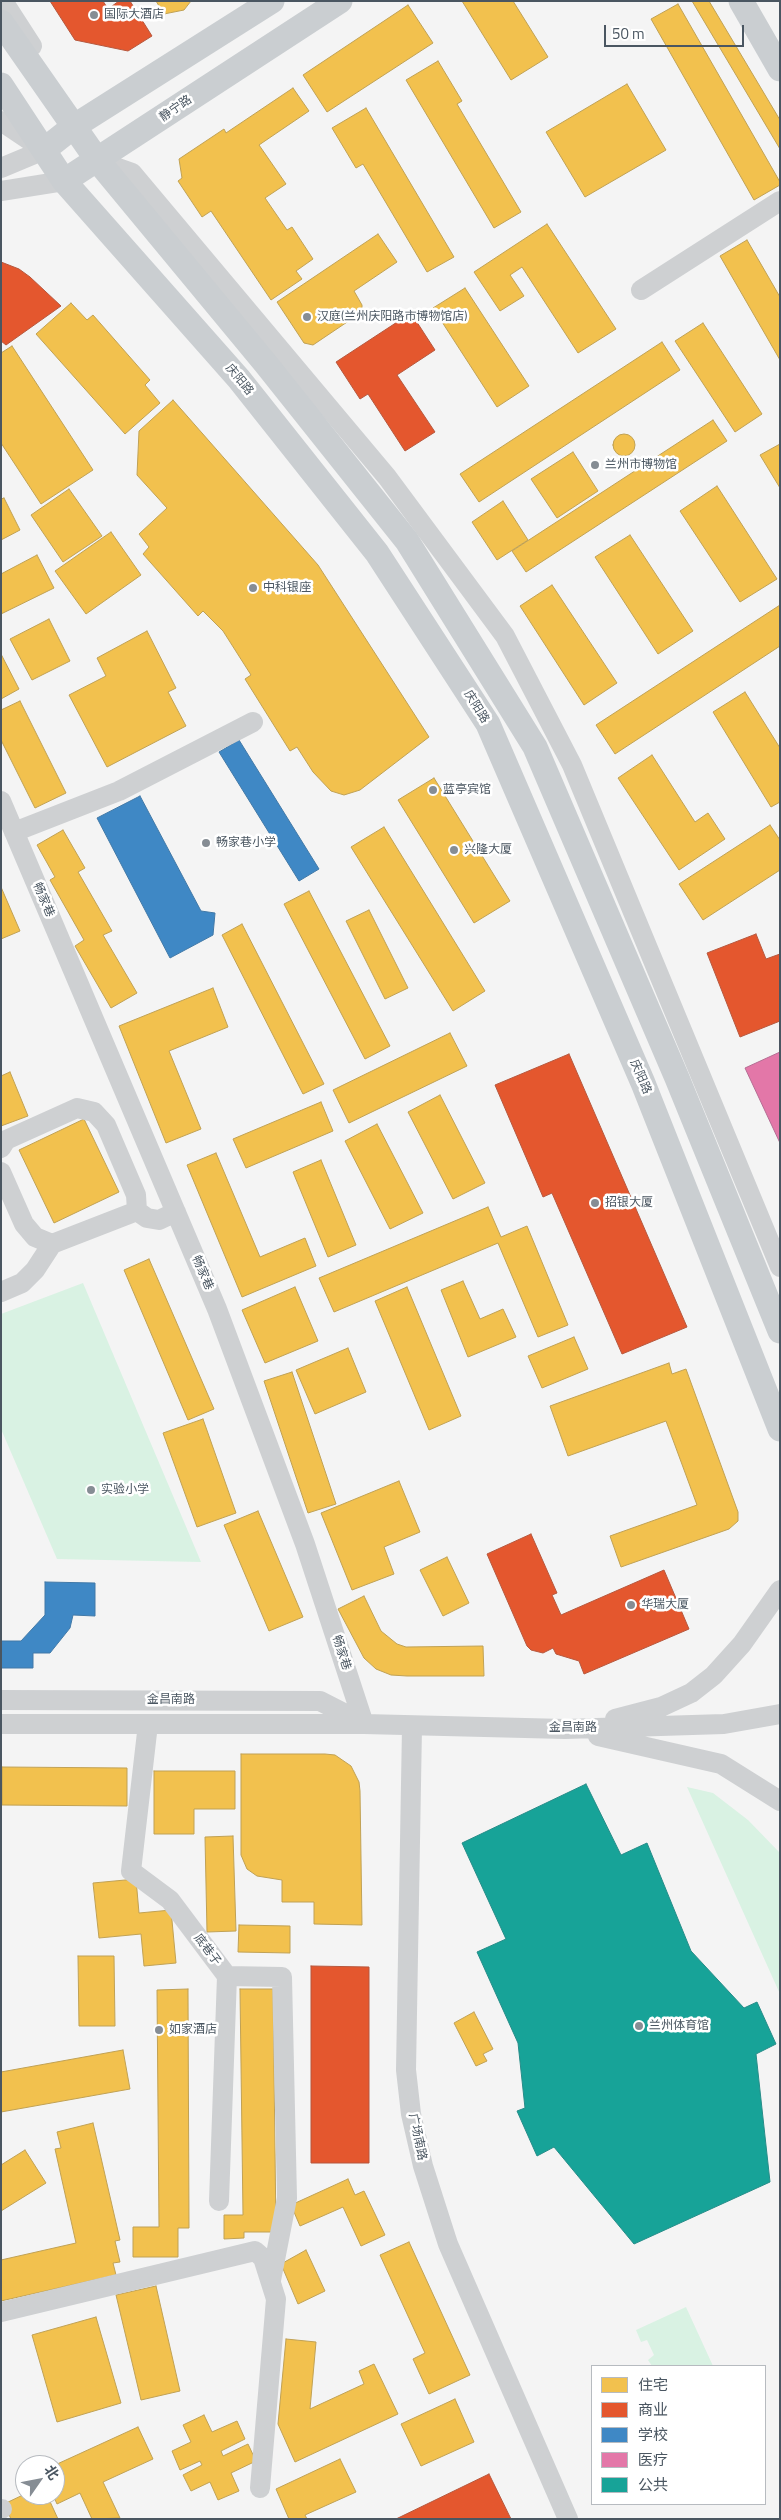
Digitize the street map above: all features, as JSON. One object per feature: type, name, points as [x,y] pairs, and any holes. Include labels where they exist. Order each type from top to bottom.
[{"type":"main road","points":[[44,150],[73,128],[272,1]]},
{"type":"main road","name":"静宁路","points":[[64,181],[340,1]]},
{"type":"main road","points":[[741,1],[780,69]]},
{"type":"main road","points":[[759,1],[780,38]]},
{"type":"main road","points":[[1,22],[73,128],[98,160],[266,364],[406,540],[535,747],[677,1078],[776,1315],[780,1331]]},
{"type":"main road","name":"庆阳路","points":[[1,85],[64,181],[239,379],[377,553],[488,724],[644,1083],[780,1429]]},
{"type":"street","points":[[3,1],[48,71],[73,128]]},
{"type":"street","points":[[1,121],[44,150]]},
{"type":"street","points":[[1,168],[44,150]]},
{"type":"street","points":[[98,160],[132,173],[387,477],[505,636],[572,765],[780,1267]]},
{"type":"street","name":"静宁路","points":[[1,191],[64,181]]},
{"type":"street","points":[[641,290],[780,200]]},
{"type":"street","points":[[14,832],[118,790],[254,722]]},
{"type":"street","name":"畅家巷","points":[[1,801],[217,1309],[305,1544],[364,1724]]},
{"type":"street","points":[[1,1148],[6,1140],[78,1108],[94,1112],[106,1126],[136,1195],[137,1211]]},
{"type":"street","points":[[1,1172],[24,1224],[35,1237],[52,1244]]},
{"type":"street","points":[[137,1211],[147,1218],[159,1220],[176,1212]]},
{"type":"street","points":[[1,1292],[22,1283],[35,1270],[52,1244],[137,1211]]},
{"type":"street","points":[[565,1729],[628,1717],[661,1707],[691,1694],[714,1675],[742,1644],[780,1590]]},
{"type":"street","name":"金昌南路","points":[[1,1700],[320,1700],[364,1724]]},
{"type":"street","name":"金昌南路","points":[[1,1724],[364,1724],[412,1727],[565,1729],[724,1724],[780,1714]]},
{"type":"street","name":"底巷子","points":[[148,1724],[131,1870],[170,1900],[228,1976],[219,2201]]},
{"type":"street","name":"广场南路","points":[[412,1727],[406,2061],[411,2114],[423,2166],[448,2244],[568,2519]]},
{"type":"street","points":[[565,1729],[721,1764],[780,1801]]},
{"type":"street","points":[[228,1976],[282,1977],[287,2198],[271,2282]]},
{"type":"street","points":[[1,2312],[255,2251],[263,2258],[276,2299],[260,2488]]},
{"type":"green space","points":[[83,1283],[201,1562],[57,1559],[1,1429],[1,1314]]},
{"type":"green space","points":[[687,1787],[713,1793],[748,1820],[780,1853],[780,1994]]},
{"type":"green space","points":[[686,2307],[713,2365],[651,2365],[648,2360],[654,2355],[647,2340],[641,2342],[636,2330]]},
{"type":"building: 住宅","points":[[156,1],[191,1],[184,10],[164,14]]},
{"type":"building: 住宅","points":[[462,1],[513,1],[548,57],[511,80]]},
{"type":"building: 住宅","points":[[692,1],[709,1],[780,120],[780,149]]},
{"type":"building: 住宅","points":[[678,4],[780,182],[780,185],[754,200],[651,19]]},
{"type":"building: 住宅","points":[[408,5],[433,43],[327,112],[303,75]]},
{"type":"building: 住宅","points":[[438,61],[462,101],[457,104],[521,212],[494,228],[406,80]]},
{"type":"building: 住宅","points":[[627,84],[666,150],[585,197],[546,132]]},
{"type":"building: 住宅","points":[[293,88],[309,111],[259,145],[286,184],[265,198],[287,230],[292,227],[313,259],[296,271],[302,279],[271,300],[211,211],[202,217],[178,181],[182,178],[179,159],[224,129],[226,133]]},
{"type":"building: 住宅","points":[[366,108],[454,257],[427,272],[363,164],[356,168],[332,128]]},
{"type":"building: 住宅","points":[[547,224],[616,329],[578,353],[522,267],[510,275],[524,296],[500,311],[474,272]]},
{"type":"building: 住宅","points":[[378,234],[397,262],[354,291],[362,305],[362,312],[313,345],[304,343],[277,302]]},
{"type":"building: 住宅","points":[[747,240],[780,297],[780,360],[720,256]]},
{"type":"building: 住宅","points":[[465,288],[529,386],[497,407],[433,308]]},
{"type":"building: 住宅","points":[[71,303],[87,320],[93,315],[150,380],[145,385],[160,403],[125,434],[36,334]]},
{"type":"building: 住宅","points":[[703,323],[762,414],[735,432],[675,341]]},
{"type":"building: 住宅","points":[[662,342],[680,370],[479,502],[460,474]]},
{"type":"building: 住宅","points":[[12,346],[93,470],[41,504],[1,443],[1,353]]},
{"type":"building: 住宅","name":"中科银座","points":[[173,400],[318,565],[429,737],[360,790],[344,795],[331,791],[313,772],[297,747],[290,751],[245,679],[251,675],[223,631],[203,611],[198,616],[143,554],[149,547],[139,534],[167,508],[137,475],[139,431]]},
{"type":"building: 住宅","points":[[713,420],[727,441],[526,572],[512,551]]},
{"type":"building: 住宅","points":[[624,434],[632,437],[635,445],[632,453],[624,456],[616,453],[613,445],[616,437]]},
{"type":"building: 住宅","points":[[780,444],[780,488],[760,455]]},
{"type":"building: 住宅","points":[[573,452],[598,491],[557,518],[531,479]]},
{"type":"building: 住宅","points":[[717,486],[777,579],[740,602],[680,511]]},
{"type":"building: 住宅","points":[[69,489],[102,536],[63,562],[31,515]]},
{"type":"building: 住宅","points":[[4,498],[20,530],[1,540],[1,499]]},
{"type":"building: 住宅","points":[[503,501],[528,540],[497,560],[472,522]]},
{"type":"building: 住宅","points":[[111,532],[141,575],[86,614],[55,571]]},
{"type":"building: 住宅","points":[[630,535],[693,631],[658,654],[595,557]]},
{"type":"building: 住宅","points":[[37,555],[54,588],[1,614],[1,574]]},
{"type":"building: 住宅","points":[[552,585],[617,683],[584,705],[520,606]]},
{"type":"building: 住宅","points":[[780,605],[780,646],[615,754],[596,725]]},
{"type":"building: 住宅","points":[[49,619],[70,661],[32,680],[10,639]]},
{"type":"building: 住宅","points":[[147,631],[176,688],[168,692],[186,726],[107,767],[69,695],[106,676],[97,658]]},
{"type":"building: 住宅","points":[[1,654],[19,689],[1,699]]},
{"type":"building: 住宅","points":[[745,692],[780,748],[780,802],[771,807],[713,712]]},
{"type":"building: 住宅","points":[[20,701],[66,793],[35,808],[1,740],[1,710]]},
{"type":"building: 住宅","points":[[652,755],[695,822],[708,813],[725,839],[679,870],[618,778]]},
{"type":"building: 住宅","name":"兴隆大厦","points":[[434,778],[510,901],[474,923],[398,800]]},
{"type":"building: 住宅","points":[[770,825],[780,840],[780,870],[703,920],[679,884]]},
{"type":"building: 住宅","points":[[384,827],[485,991],[453,1011],[351,847]]},
{"type":"building: 住宅","points":[[63,830],[85,868],[78,872],[112,931],[103,935],[137,993],[111,1008],[75,946],[84,940],[50,880],[55,877],[37,845]]},
{"type":"building: 住宅","points":[[1,887],[20,931],[1,939]]},
{"type":"building: 住宅","points":[[309,891],[390,1046],[365,1059],[284,904]]},
{"type":"building: 住宅","points":[[369,910],[408,988],[385,999],[346,921]]},
{"type":"building: 住宅","points":[[242,924],[324,1084],[303,1094],[222,935]]},
{"type":"building: 住宅","points":[[213,988],[228,1027],[169,1051],[201,1129],[166,1143],[119,1026]]},
{"type":"building: 住宅","points":[[450,1033],[467,1066],[349,1123],[333,1090]]},
{"type":"building: 住宅","points":[[10,1072],[28,1116],[1,1126],[1,1076]]},
{"type":"building: 住宅","points":[[440,1095],[485,1183],[453,1199],[408,1112]]},
{"type":"building: 住宅","points":[[321,1102],[333,1131],[246,1168],[233,1139]]},
{"type":"building: 住宅","points":[[84,1119],[119,1192],[54,1223],[19,1150]]},
{"type":"building: 住宅","points":[[377,1124],[423,1213],[390,1229],[345,1141]]},
{"type":"building: 住宅","points":[[216,1153],[260,1257],[305,1238],[316,1266],[242,1297],[187,1165]]},
{"type":"building: 住宅","points":[[321,1160],[356,1245],[328,1257],[293,1172]]},
{"type":"building: 住宅","points":[[488,1207],[501,1237],[527,1226],[568,1325],[538,1337],[498,1243],[334,1312],[319,1278]]},
{"type":"building: 住宅","points":[[149,1259],[214,1409],[188,1420],[124,1270]]},
{"type":"building: 住宅","points":[[463,1281],[480,1319],[503,1309],[516,1337],[468,1357],[441,1290]]},
{"type":"building: 住宅","points":[[295,1287],[318,1341],[265,1363],[242,1310]]},
{"type":"building: 住宅","points":[[407,1287],[461,1416],[429,1430],[375,1301]]},
{"type":"building: 住宅","points":[[574,1337],[588,1369],[542,1388],[528,1356]]},
{"type":"building: 住宅","points":[[348,1348],[366,1392],[315,1414],[296,1370]]},
{"type":"building: 住宅","points":[[669,1363],[672,1374],[686,1369],[738,1512],[738,1521],[729,1529],[621,1567],[610,1536],[697,1505],[666,1421],[568,1456],[550,1406]]},
{"type":"building: 住宅","points":[[292,1372],[336,1504],[308,1513],[264,1381]]},
{"type":"building: 住宅","points":[[203,1419],[236,1513],[197,1527],[163,1433]]},
{"type":"building: 住宅","points":[[399,1481],[420,1532],[384,1547],[394,1574],[352,1590],[321,1513]]},
{"type":"building: 住宅","points":[[258,1511],[303,1617],[269,1631],[224,1525]]},
{"type":"building: 住宅","points":[[447,1557],[469,1603],[443,1616],[420,1570]]},
{"type":"building: 住宅","points":[[364,1596],[381,1631],[397,1644],[406,1647],[483,1646],[484,1676],[391,1675],[376,1669],[364,1658],[338,1609]]},
{"type":"building: 住宅","points":[[241,1754],[335,1755],[351,1766],[359,1782],[360,1791],[362,1925],[314,1924],[314,1902],[282,1902],[282,1880],[257,1876],[247,1869],[241,1855]]},
{"type":"building: 住宅","points":[[2,1767],[127,1768],[127,1806],[2,1805]]},
{"type":"building: 住宅","points":[[154,1771],[235,1771],[235,1809],[194,1809],[194,1834],[154,1834]]},
{"type":"building: 住宅","points":[[233,1836],[236,1931],[207,1932],[205,1837]]},
{"type":"building: 住宅","points":[[136,1879],[139,1913],[171,1910],[176,1963],[144,1966],[141,1934],[99,1938],[93,1883]]},
{"type":"building: 住宅","points":[[239,1925],[290,1926],[290,1953],[238,1952]]},
{"type":"building: 住宅","points":[[78,1956],[114,1956],[115,2026],[79,2026]]},
{"type":"building: 住宅","points":[[188,1989],[189,2228],[178,2228],[178,2257],[133,2257],[133,2227],[159,2227],[157,1990]]},
{"type":"building: 住宅","points":[[240,1989],[273,1989],[276,2232],[244,2232],[244,2238],[224,2239],[224,2215],[243,2215]]},
{"type":"building: 住宅","points":[[474,2012],[493,2049],[483,2054],[487,2061],[476,2066],[454,2023]]},
{"type":"building: 住宅","points":[[123,2050],[130,2089],[1,2112],[1,2072]]},
{"type":"building: 住宅","points":[[93,2123],[120,2240],[115,2241],[120,2262],[113,2263],[116,2275],[1,2301],[1,2260],[76,2243],[55,2149],[61,2148],[57,2132]]},
{"type":"building: 住宅","points":[[25,2150],[46,2183],[1,2211],[1,2165]]},
{"type":"building: 住宅","points":[[348,2179],[355,2195],[364,2191],[385,2235],[361,2246],[343,2207],[300,2226],[291,2205]]},
{"type":"building: 住宅","points":[[409,2242],[470,2375],[429,2394],[413,2359],[425,2353],[380,2255]]},
{"type":"building: 住宅","points":[[306,2250],[325,2291],[298,2304],[281,2264]]},
{"type":"building: 住宅","points":[[156,2286],[180,2391],[141,2400],[116,2295]]},
{"type":"building: 住宅","points":[[96,2317],[121,2403],[57,2422],[32,2335]]},
{"type":"building: 住宅","points":[[286,2339],[316,2342],[310,2409],[364,2384],[359,2371],[374,2364],[398,2414],[295,2462],[278,2424]]},
{"type":"building: 住宅","points":[[455,2399],[474,2442],[421,2466],[401,2424]]},
{"type":"building: 住宅","points":[[204,2415],[212,2432],[237,2421],[245,2439],[221,2451],[223,2456],[248,2444],[256,2461],[231,2473],[239,2491],[218,2500],[210,2482],[191,2491],[183,2475],[202,2465],[200,2461],[180,2470],[172,2451],[191,2442],[183,2425]]},
{"type":"building: 住宅","points":[[138,2427],[153,2459],[103,2482],[120,2518],[92,2519],[80,2493],[65,2500],[65,2460]]},
{"type":"building: 住宅","points":[[340,2459],[356,2492],[305,2515],[307,2519],[289,2519],[276,2489]]},
{"type":"building: 住宅","points":[[15,2499],[15,2505],[52,2505],[58,2519],[11,2519],[4,2504]]},
{"type":"building: 商业","points":[[50,1],[103,1],[108,9],[119,1],[130,1],[152,36],[128,51],[75,40]]},
{"type":"building: 商业","points":[[1,262],[19,269],[30,277],[61,306],[6,345],[1,341]]},
{"type":"building: 商业","points":[[411,313],[435,350],[397,375],[435,432],[405,451],[368,394],[360,399],[336,362]]},
{"type":"building: 商业","points":[[756,934],[766,959],[780,954],[780,1021],[740,1037],[707,953]]},
{"type":"building: 商业","name":"招银大厦","points":[[569,1054],[687,1327],[622,1354],[552,1193],[543,1197],[495,1085]]},
{"type":"building: 商业","name":"华瑞大厦","points":[[531,1534],[557,1593],[552,1595],[561,1615],[664,1570],[689,1629],[584,1674],[579,1661],[556,1654],[553,1648],[543,1653],[531,1650],[527,1646],[487,1554]]},
{"type":"building: 商业","points":[[311,1966],[369,1967],[369,2163],[311,2163]]},
{"type":"building: 商业","points":[[489,2474],[511,2519],[396,2519]]},
{"type":"building: 学校","points":[[239,740],[319,869],[299,881],[219,752]]},
{"type":"building: 学校","points":[[140,796],[201,911],[215,913],[213,935],[170,958],[97,818]]},
{"type":"building: 学校","points":[[45,1582],[95,1583],[95,1616],[73,1615],[70,1628],[50,1653],[33,1653],[33,1668],[1,1668],[1,1641],[21,1641],[45,1615]]},
{"type":"building: 医疗","points":[[780,1052],[780,1143],[745,1068]]},
{"type":"building: 公共","name":"兰州体育馆","points":[[586,1784],[621,1855],[647,1843],[691,1951],[744,2008],[757,2002],[776,2044],[756,2054],[770,2182],[634,2244],[554,2147],[537,2156],[517,2111],[525,2108],[518,2043],[477,1952],[506,1939],[462,1843]]},
{"type":"place","name":"国际大酒店","points":[[94,15]]},
{"type":"place","name":"汉庭(兰州庆阳路市博物馆店)","points":[[307,317]]},
{"type":"place","name":"兰州市博物馆","points":[[595,465]]},
{"type":"place","name":"中科银座","points":[[253,588]]},
{"type":"place","name":"蓝亭宾馆","points":[[433,790]]},
{"type":"place","name":"畅家巷小学","points":[[206,843]]},
{"type":"place","name":"兴隆大厦","points":[[454,850]]},
{"type":"place","name":"招银大厦","points":[[595,1203]]},
{"type":"place","name":"实验小学","points":[[91,1490]]},
{"type":"place","name":"华瑞大厦","points":[[631,1605]]},
{"type":"place","name":"兰州体育馆","points":[[639,2026]]},
{"type":"place","name":"如家酒店","points":[[159,2030]]}]
